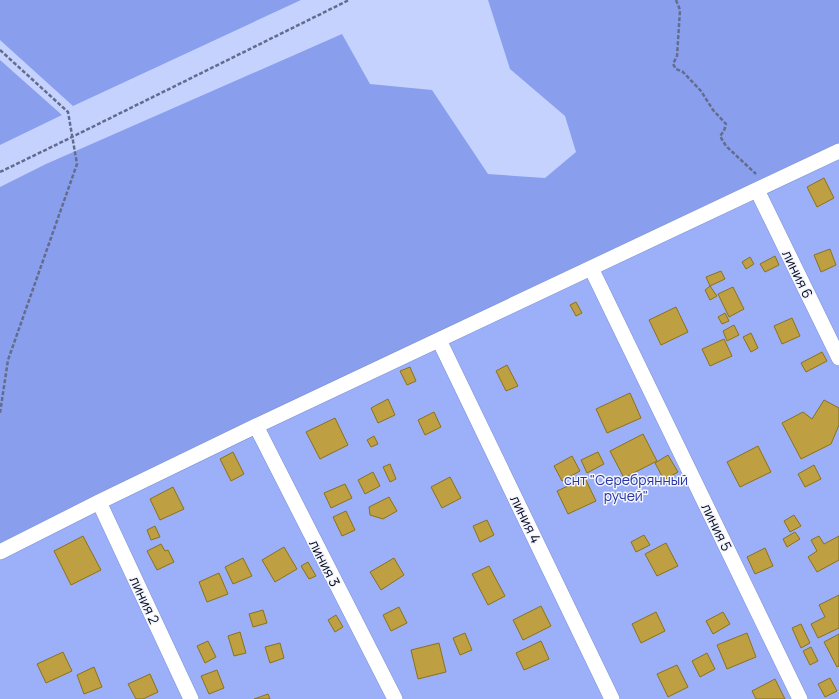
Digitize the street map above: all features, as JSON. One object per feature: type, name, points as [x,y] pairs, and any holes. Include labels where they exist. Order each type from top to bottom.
[{"type":"street","points":[[0,552],[256,426],[839,151]]},
{"type":"street","name":"линия 6","points":[[761,188],[839,358]]},
{"type":"street","name":"линия 5","points":[[591,268],[800,699]]},
{"type":"street","name":"линия 4","points":[[439,340],[612,699]]},
{"type":"street","name":"линия 3","points":[[256,426],[395,699]]},
{"type":"street","name":"линия 2","points":[[99,502],[191,699]]},
{"type":"path","points":[[0,172],[349,0]]},
{"type":"path","points":[[676,0],[680,10],[677,56],[673,64],[676,69],[683,72],[701,91],[713,110],[726,124],[724,131],[720,136],[726,146],[758,175],[761,188]]},
{"type":"path","points":[[0,50],[68,112],[77,164],[8,360],[0,413]]},
{"type":"green space","name":"снт \"Серебрянный ручей\"","points":[[839,151],[839,699],[0,699],[0,552]]},
{"type":"shaded area","points":[[0,0],[301,0],[73,106],[0,40]]},
{"type":"shaded area","points":[[488,0],[839,0],[839,151],[0,552],[0,187],[46,164],[342,34],[370,84],[432,90],[488,174],[545,178],[576,152],[565,116],[510,69]]},
{"type":"shaded area","points":[[0,60],[62,115],[0,145]]},
{"type":"building","points":[[824,178],[834,198],[817,207],[807,187]]},
{"type":"building","points":[[830,249],[836,265],[821,272],[814,255]]},
{"type":"building","points":[[775,256],[779,265],[765,272],[760,264]]},
{"type":"building","points":[[750,257],[754,264],[746,269],[742,262]]},
{"type":"building","points":[[721,271],[725,279],[710,286],[706,277]]},
{"type":"building","points":[[710,286],[717,296],[710,300],[705,290]]},
{"type":"building","points":[[733,287],[744,309],[729,317],[718,294]]},
{"type":"building","points":[[576,302],[582,313],[576,316],[570,305]]},
{"type":"building","points":[[676,307],[688,332],[661,345],[649,320]]},
{"type":"building","points":[[725,313],[729,321],[722,324],[718,317]]},
{"type":"building","points":[[792,318],[800,336],[782,344],[774,326]]},
{"type":"building","points":[[734,325],[739,335],[727,341],[723,331]]},
{"type":"building","points":[[751,333],[758,348],[751,352],[743,337]]},
{"type":"building","points":[[724,339],[732,356],[710,366],[702,349]]},
{"type":"building","points":[[822,352],[827,361],[806,372],[801,363]]},
{"type":"building","points":[[507,365],[518,386],[506,391],[496,371]]},
{"type":"building","points":[[410,367],[416,381],[407,385],[400,371]]},
{"type":"building","points":[[630,393],[641,418],[607,433],[596,409]]},
{"type":"building","points":[[388,399],[395,415],[378,423],[371,408]]},
{"type":"building","points":[[824,400],[839,408],[839,425],[831,444],[801,459],[782,423],[803,412],[812,419]]},
{"type":"building","points":[[434,412],[441,427],[425,435],[418,420]]},
{"type":"building","points":[[335,418],[348,445],[320,459],[306,432]]},
{"type":"building","points":[[643,434],[657,461],[624,478],[610,451]]},
{"type":"building","points":[[374,436],[378,444],[371,447],[367,440]]},
{"type":"building","points":[[758,446],[771,472],[740,487],[727,462]]},
{"type":"building","points":[[233,452],[244,474],[231,481],[220,459]]},
{"type":"building","points":[[598,452],[604,464],[587,473],[581,460]]},
{"type":"building","points":[[668,455],[678,472],[664,480],[655,463]]},
{"type":"building","points":[[572,456],[580,471],[562,481],[554,466]]},
{"type":"building","points":[[390,464],[396,479],[390,482],[383,467]]},
{"type":"building","points":[[814,465],[821,479],[805,487],[798,474]]},
{"type":"building","points":[[373,472],[380,486],[365,494],[358,480]]},
{"type":"building","points":[[450,477],[461,498],[442,508],[431,487]]},
{"type":"building","points":[[585,478],[596,501],[568,514],[557,491]]},
{"type":"building","points":[[345,484],[352,498],[331,508],[324,493]]},
{"type":"building","points":[[173,487],[184,509],[160,520],[150,499]]},
{"type":"building","points":[[389,497],[397,511],[383,519],[370,515],[369,507]]},
{"type":"building","points":[[346,511],[355,530],[342,536],[333,517]]},
{"type":"building","points":[[794,515],[801,526],[790,532],[784,521]]},
{"type":"building","points":[[487,520],[494,535],[480,542],[473,526]]},
{"type":"building","points":[[155,526],[160,537],[151,540],[147,530]]},
{"type":"building","points":[[795,532],[800,539],[787,547],[783,539]]},
{"type":"building","points":[[644,535],[650,545],[636,552],[631,542]]},
{"type":"building","points":[[83,536],[101,570],[71,585],[54,551]]},
{"type":"building","points":[[819,536],[824,544],[839,536],[839,560],[817,572],[808,557],[817,551],[811,540]]},
{"type":"building","points":[[666,543],[678,566],[657,576],[645,554]]},
{"type":"building","points":[[161,544],[165,551],[168,550],[174,562],[157,570],[147,551]]},
{"type":"building","points":[[284,547],[297,569],[275,582],[262,560]]},
{"type":"building","points":[[765,548],[773,566],[755,574],[747,557]]},
{"type":"building","points":[[243,558],[252,576],[233,584],[225,567]]},
{"type":"building","points":[[394,558],[404,575],[381,590],[370,572]]},
{"type":"building","points":[[308,562],[316,576],[309,579],[301,566]]},
{"type":"building","points":[[489,566],[505,596],[488,605],[472,574]]},
{"type":"building","points":[[219,573],[228,594],[207,602],[199,582]]},
{"type":"building","points":[[839,595],[839,628],[818,638],[811,624],[825,617],[819,605]]},
{"type":"building","points":[[541,606],[551,626],[523,640],[513,620]]},
{"type":"building","points":[[399,607],[407,623],[391,631],[383,615]]},
{"type":"building","points":[[263,610],[267,623],[253,627],[249,614]]},
{"type":"building","points":[[656,612],[665,631],[641,643],[632,624]]},
{"type":"building","points":[[723,612],[730,624],[713,634],[706,621]]},
{"type":"building","points":[[336,615],[343,627],[335,632],[328,620]]},
{"type":"building","points":[[801,624],[810,643],[801,648],[792,628]]},
{"type":"building","points":[[240,632],[246,653],[234,656],[228,636]]},
{"type":"building","points":[[465,633],[472,650],[460,655],[453,638]]},
{"type":"building","points":[[747,633],[756,657],[727,669],[717,645]]},
{"type":"building","points":[[839,634],[839,666],[837,667],[824,642]]},
{"type":"building","points":[[208,641],[216,657],[205,663],[197,646]]},
{"type":"building","points":[[541,641],[549,659],[524,670],[516,653]]},
{"type":"building","points":[[280,643],[284,658],[270,663],[265,647]]},
{"type":"building","points":[[439,643],[446,672],[418,679],[411,650]]},
{"type":"building","points":[[811,647],[818,661],[810,665],[803,651]]},
{"type":"building","points":[[63,652],[72,671],[46,683],[37,664]]},
{"type":"building","points":[[707,653],[715,669],[700,677],[692,661]]},
{"type":"building","points":[[677,665],[688,687],[668,697],[657,674]]},
{"type":"building","points":[[94,667],[102,687],[84,694],[77,675]]},
{"type":"building","points":[[217,670],[224,688],[209,694],[201,676]]},
{"type":"building","points":[[150,674],[158,692],[143,699],[136,699],[128,684]]},
{"type":"building","points":[[830,678],[837,691],[825,697],[818,684]]},
{"type":"building","points":[[775,679],[785,699],[756,699],[752,691]]},
{"type":"building","points":[[268,694],[270,699],[254,699]]}]
